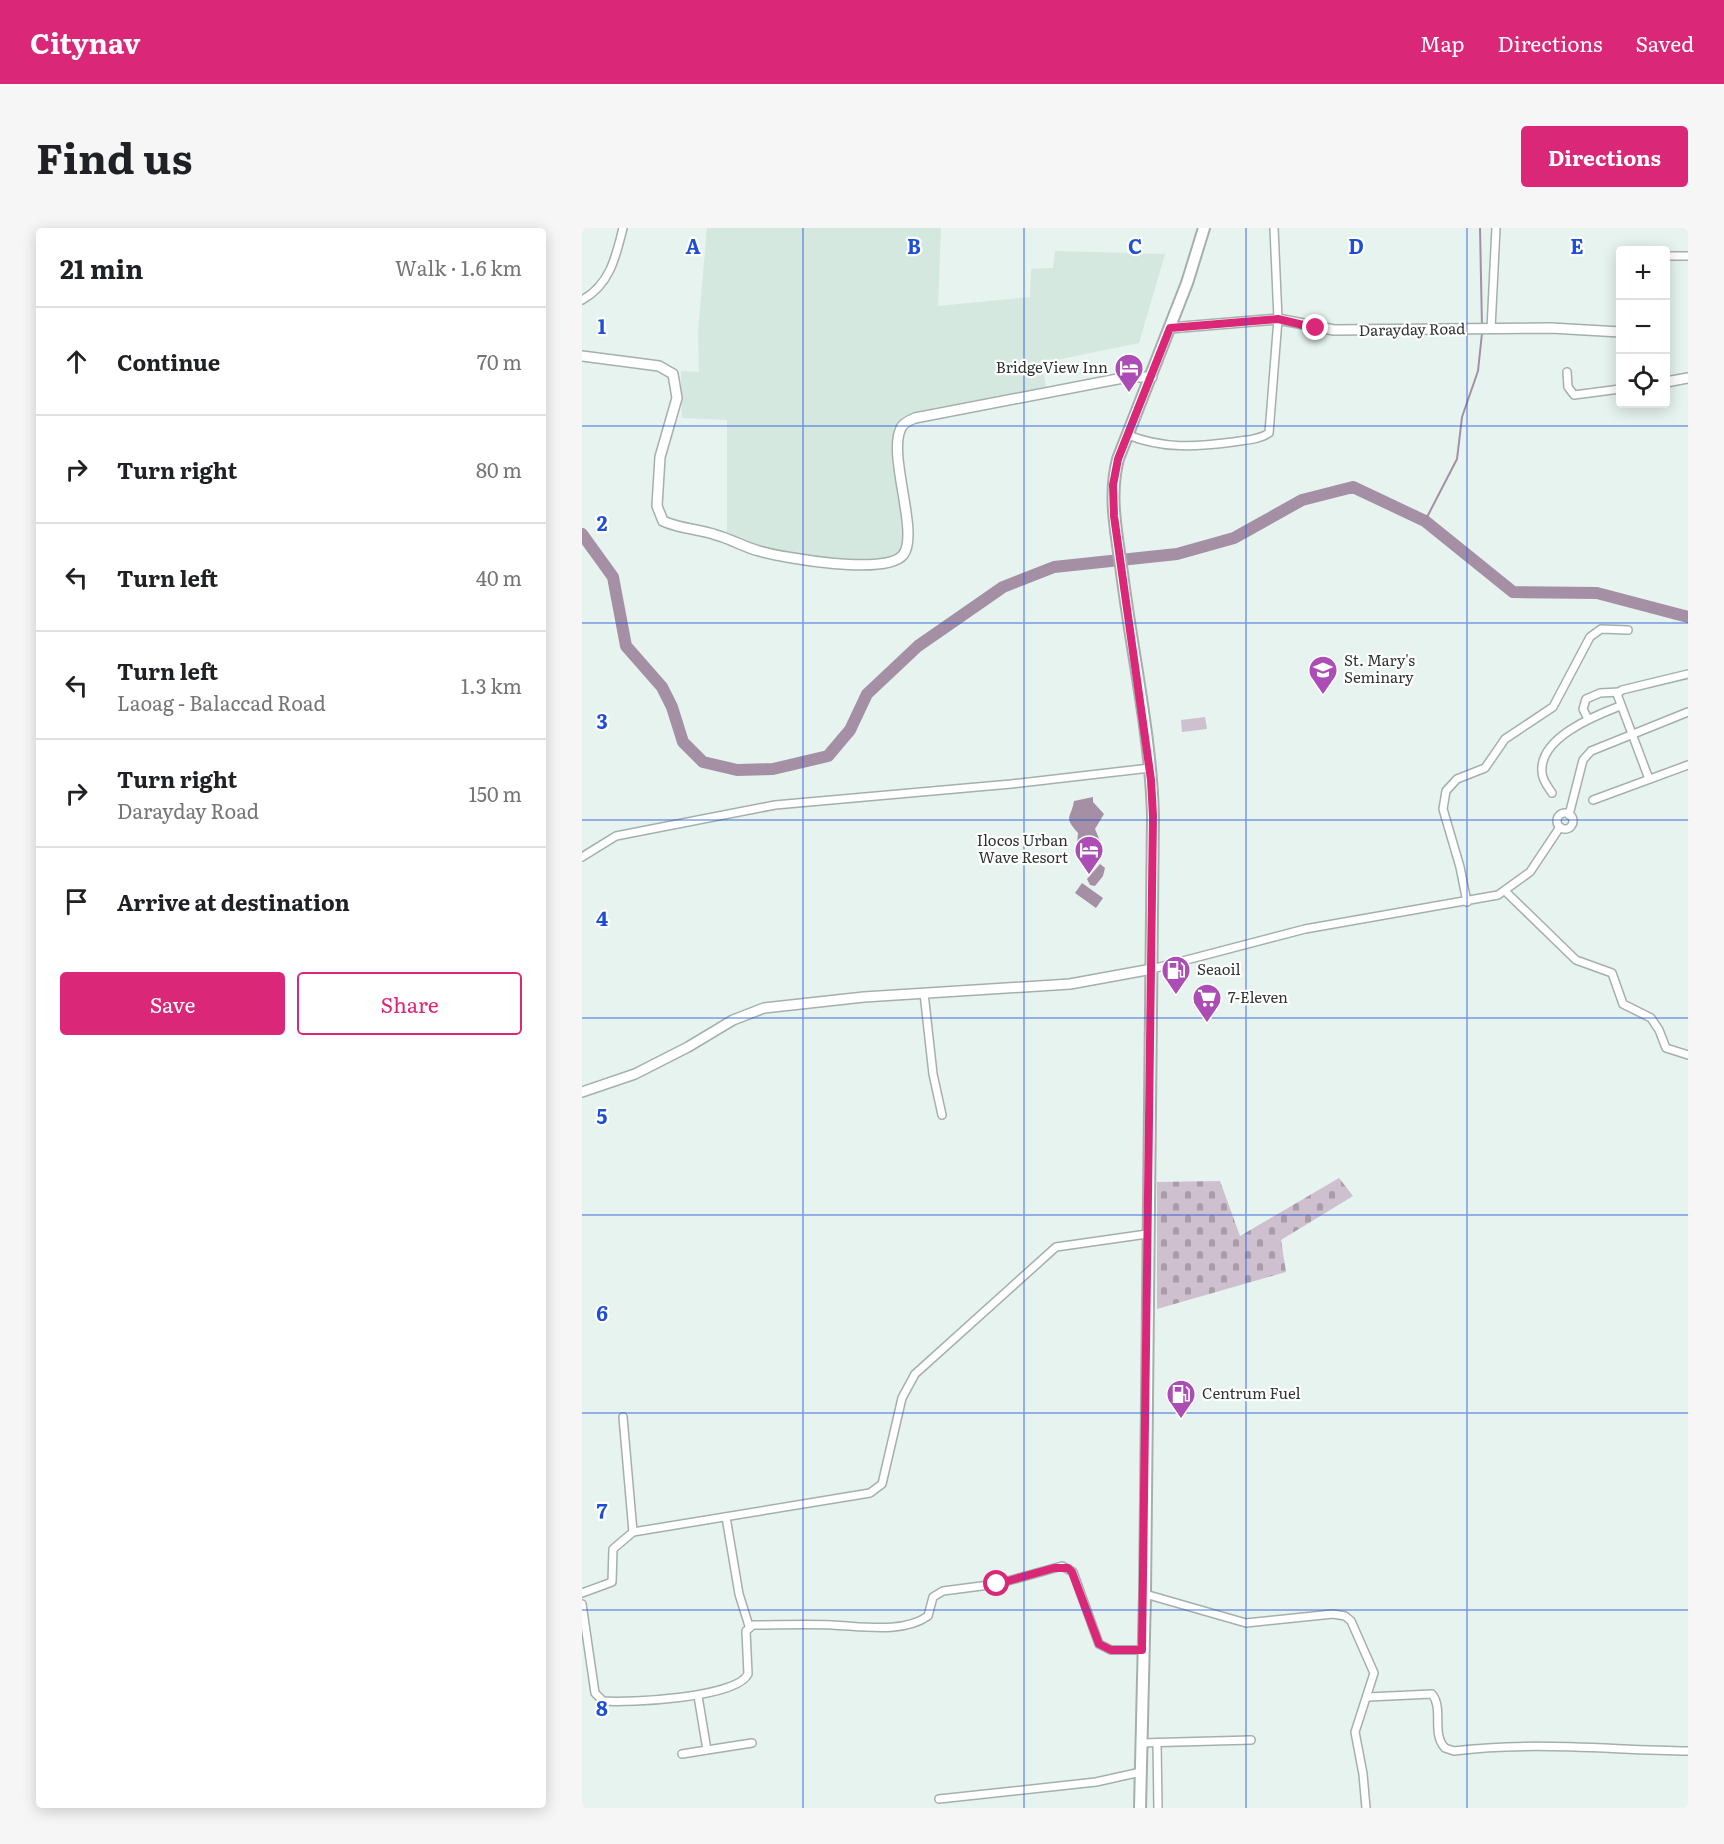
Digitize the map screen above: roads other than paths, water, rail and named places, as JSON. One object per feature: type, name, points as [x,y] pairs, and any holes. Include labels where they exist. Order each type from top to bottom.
[{"type":"main road","points":[[1140,1808],[1145,1594],[1153,816],[1150,768],[1114,516],[1114,473],[1170,328],[1204,228]]},
{"type":"street","points":[[582,300],[596,291],[610,273],[623,228]]},
{"type":"street","points":[[1128,435],[1146,442],[1189,447],[1266,435],[1271,422],[1278,319],[1274,228]]},
{"type":"street","points":[[1489,328],[1496,228]]},
{"type":"street","points":[[1670,256],[1688,256]]},
{"type":"street","name":"Darayday Road","points":[[1170,328],[1278,319],[1326,330],[1489,328],[1616,332]]},
{"type":"street","points":[[582,356],[659,366],[673,374],[676,398],[660,457],[657,506],[663,521],[720,535],[767,553],[833,563],[889,563],[902,556],[906,550],[898,447],[901,428],[906,422],[915,418],[1128,376],[1152,376]]},
{"type":"street","points":[[1567,372],[1568,387],[1574,394],[1616,389]]},
{"type":"street","points":[[1670,381],[1688,378]]},
{"type":"street","points":[[1467,902],[1460,867],[1443,809],[1446,791],[1457,780],[1485,768],[1505,739],[1552,707],[1559,698],[1583,645],[1595,632],[1608,627],[1628,630]]},
{"type":"street","points":[[1588,719],[1583,709],[1586,699],[1600,693],[1619,692],[1688,674]]},
{"type":"street","points":[[1619,692],[1617,698],[1649,779]]},
{"type":"street","points":[[1552,793],[1542,774],[1548,751],[1556,741],[1588,719],[1620,706]]},
{"type":"street","points":[[582,1092],[635,1074],[688,1047],[733,1020],[764,1008],[924,993],[1070,984],[1152,969],[1305,929],[1467,902],[1504,891],[1530,872],[1560,827],[1557,822],[1558,816],[1563,813],[1569,815],[1587,755],[1600,746],[1688,712]]},
{"type":"street","points":[[1593,800],[1688,765]]},
{"type":"street","points":[[582,857],[616,836],[775,805],[1011,784],[1150,768]]},
{"type":"street","points":[[1504,891],[1576,960],[1612,973],[1623,1004],[1651,1018],[1666,1048],[1688,1054]]},
{"type":"street","points":[[924,993],[933,1074],[942,1115]]},
{"type":"street","points":[[582,1593],[612,1582],[613,1549],[633,1532],[870,1493],[877,1489],[886,1473],[902,1398],[915,1374],[1056,1246],[1147,1234]]},
{"type":"street","points":[[623,1418],[633,1532]]},
{"type":"street","points":[[726,1517],[739,1594],[750,1626]]},
{"type":"street","points":[[582,1604],[598,1699],[611,1702],[698,1696],[746,1679],[748,1674],[746,1631],[750,1626],[833,1624],[868,1629],[914,1623],[928,1616],[933,1597],[943,1591],[997,1584],[1062,1566],[1072,1572],[1099,1644],[1111,1650],[1142,1650]]},
{"type":"street","points":[[1145,1594],[1246,1623],[1333,1614],[1345,1616],[1356,1629],[1372,1666],[1373,1677],[1368,1697],[1355,1732],[1363,1774],[1366,1808]]},
{"type":"street","points":[[1368,1697],[1432,1694],[1436,1700],[1438,1737],[1445,1748],[1454,1751],[1533,1744],[1621,1751],[1688,1751]]},
{"type":"street","points":[[698,1696],[707,1750]]},
{"type":"street","points":[[1141,1743],[1251,1740]]},
{"type":"street","points":[[682,1754],[752,1743]]},
{"type":"street","points":[[1157,1743],[1158,1808]]},
{"type":"street","points":[[939,1799],[1096,1782],[1140,1772]]},
{"type":"waterway","points":[[1480,228],[1482,327]]},
{"type":"waterway","points":[[1425,521],[1457,459],[1462,417],[1478,371],[1482,333]]},
{"type":"waterway","points":[[582,534],[613,577],[626,646],[662,687],[672,707],[683,742],[703,762],[737,770],[773,769],[828,756],[850,730],[867,694],[918,646],[1003,587],[1054,567],[1177,554],[1234,538],[1302,500],[1353,487],[1425,521],[1513,592],[1597,593],[1688,617]]},
{"type":"place","name":"BridgeView Inn","points":[[1129,394]]},
{"type":"place","name":"St. Mary's Seminary","points":[[1323,696]]},
{"type":"place","name":"Ilocos Urban Wave Resort","points":[[1089,876]]},
{"type":"place","name":"Seaoil","points":[[1176,996]]},
{"type":"place","name":"7-Eleven","points":[[1207,1024]]},
{"type":"place","name":"Centrum Fuel","points":[[1181,1420]]}]
